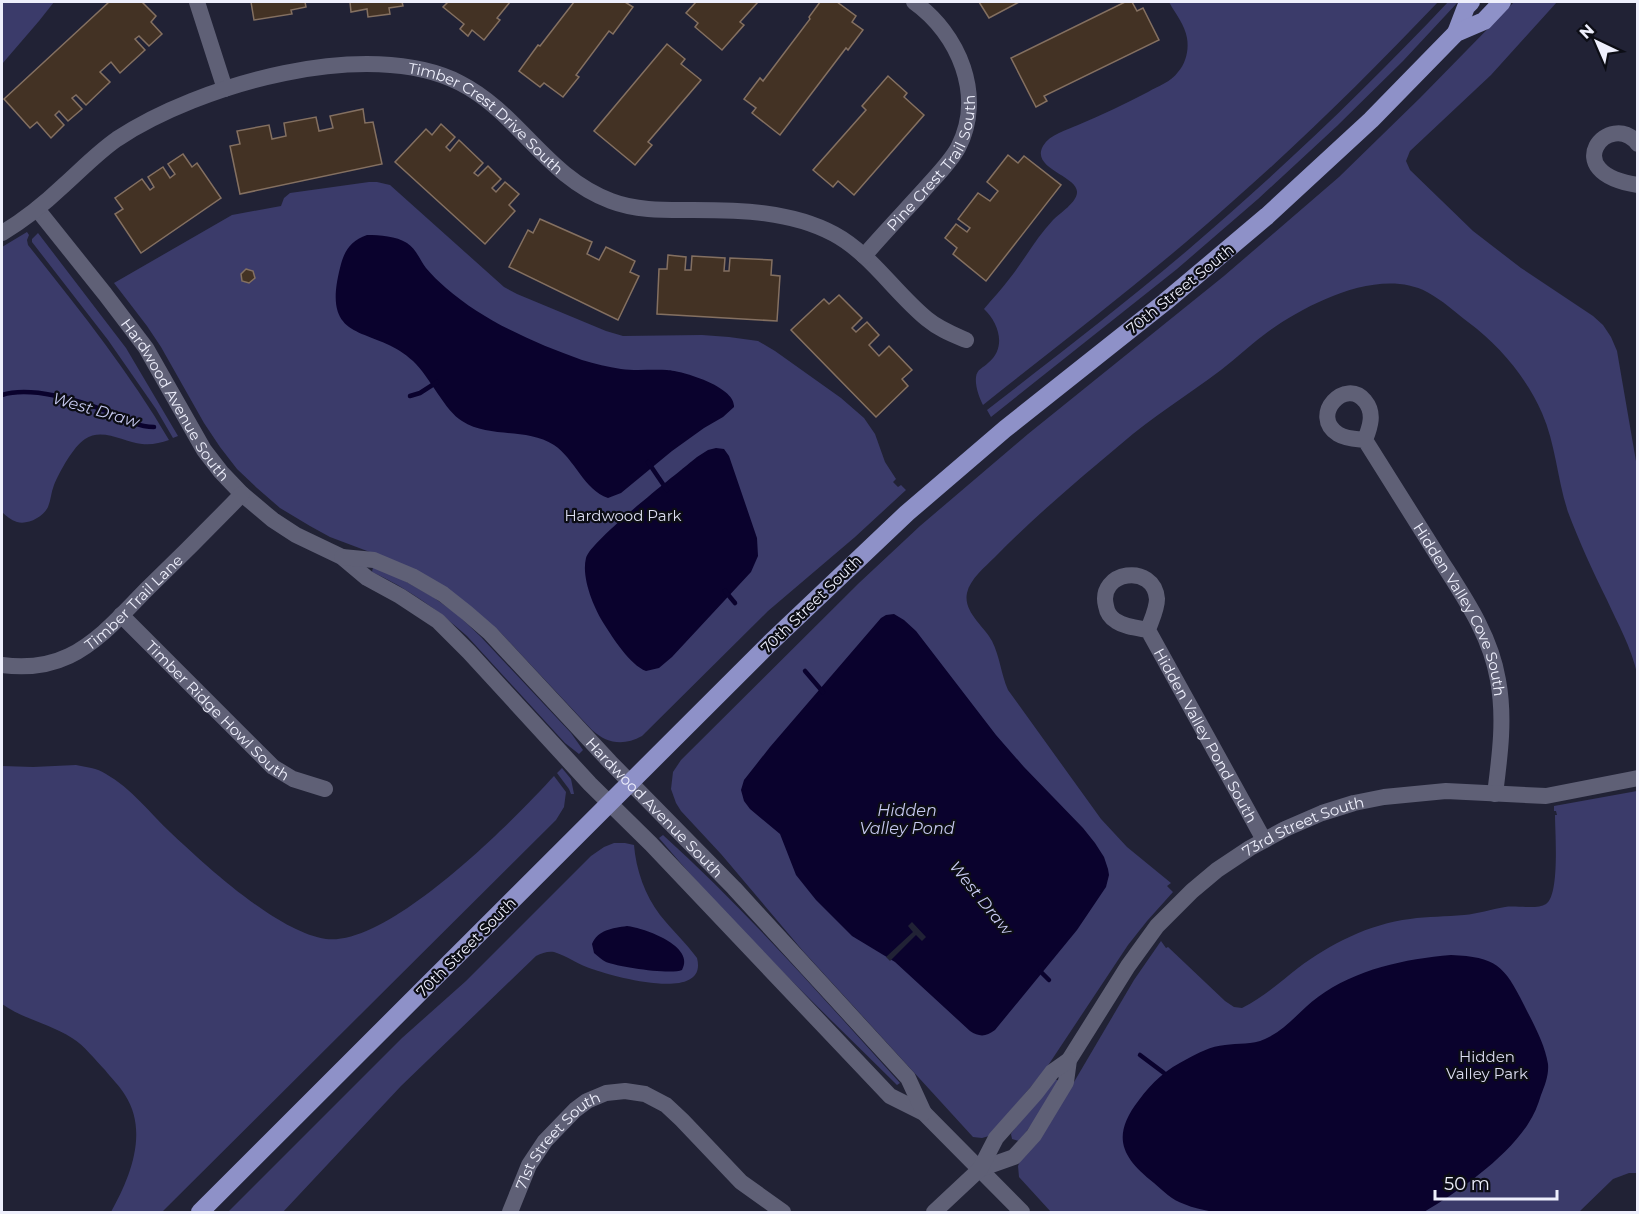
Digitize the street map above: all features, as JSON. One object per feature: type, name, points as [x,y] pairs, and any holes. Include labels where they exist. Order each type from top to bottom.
[{"type":"main road","name":"70th Street South","points":[[200,1212],[771,643],[907,513],[1005,429],[1158,308],[1283,202],[1380,112],[1456,33],[1466,7],[1471,2]]},
{"type":"main road","name":"70th Street South","points":[[1456,33],[1484,21],[1502,2]]},
{"type":"street","points":[[197,2],[225,88]]},
{"type":"street","name":"Pine Crest Trail South","points":[[864,256],[951,158],[967,123],[967,86],[964,69],[952,41],[928,12],[914,2]]},
{"type":"street","name":"Timber Crest Drive South","points":[[2,233],[37,209],[98,154],[121,137],[160,115],[200,97],[266,76],[321,68],[371,64],[395,65],[418,68],[450,78],[477,93],[499,111],[555,167],[594,194],[626,206],[651,209],[732,211],[790,217],[836,235],[864,256],[926,318],[942,329],[966,340]]},
{"type":"street","points":[[1638,144],[1628,135],[1619,132],[1612,133],[1599,143],[1593,158],[1598,169],[1607,177],[1620,183],[1638,185]]},
{"type":"street","name":"Hardwood Avenue South","points":[[37,209],[146,348],[204,450],[242,494],[273,520],[297,535],[342,557],[367,578],[438,621],[890,1096],[924,1113],[1022,1212]]},
{"type":"street","name":"Hidden Valley Cove South","points":[[1365,440],[1470,607],[1492,656],[1499,686],[1502,728],[1495,794]]},
{"type":"street","name":"Timber Trail Lane","points":[[2,665],[36,666],[62,659],[88,644],[121,615],[242,494]]},
{"type":"street","name":"Hardwood Avenue South","points":[[342,557],[374,560],[412,576],[443,594],[490,633],[610,762],[734,888],[908,1078],[924,1113]]},
{"type":"street","name":"Timber Ridge Howl South","points":[[121,615],[273,767],[293,779],[325,789]]},
{"type":"street","name":"Hidden Valley Pond South","points":[[1148,630],[1264,840]]},
{"type":"street","name":"73rd Street South","points":[[980,1169],[1014,1157],[1029,1141],[1066,1082],[1070,1060],[1128,966],[1164,919],[1209,877],[1264,840],[1322,813],[1368,800],[1437,791],[1546,796],[1638,778]]},
{"type":"street","name":"73rd Street South","points":[[980,1169],[996,1138],[1052,1072],[1070,1060]]},
{"type":"street","name":"71st Street South","points":[[510,1212],[529,1165],[545,1141],[587,1101],[606,1094],[625,1091],[645,1094],[666,1104],[741,1182],[783,1212]]},
{"type":"street","points":[[934,1212],[980,1169]]},
{"type":"green space","points":[[2,2],[54,2],[2,64]]},
{"type":"green space","points":[[1169,2],[1438,2],[1338,104],[1203,228],[983,405],[977,388],[977,374],[994,357],[999,343],[994,321],[984,309],[1047,227],[1071,204],[1077,193],[1076,187],[1071,182],[1043,161],[1041,154],[1043,146],[1054,135],[1131,101],[1164,84],[1175,75],[1185,60],[1188,43],[1180,19]]},
{"type":"green space","points":[[1448,2],[1458,2],[1403,61],[1258,199],[1177,269],[991,417],[987,410],[1089,331],[1189,249],[1256,190],[1354,98]]},
{"type":"green space","points":[[1514,2],[1557,2],[1491,75],[1410,151],[1406,161],[1410,170],[1473,231],[1521,268],[1593,316],[1611,337],[1617,351],[1637,467],[1637,673],[1628,645],[1568,512],[1542,413],[1520,375],[1491,341],[1427,292],[1408,285],[1388,284],[1366,286],[1324,300],[1269,331],[1221,370],[1145,425],[1089,471],[1041,513],[978,574],[967,593],[971,613],[992,641],[1008,690],[1101,819],[1127,847],[1171,883],[1167,886],[1173,892],[1128,945],[1045,1070],[989,1136],[973,1137],[803,951],[721,854],[681,811],[671,789],[673,772],[681,760],[859,583],[920,526],[1028,434],[1224,276],[1339,177]]},
{"type":"green space","name":"Hardwood Park","points":[[369,182],[390,185],[504,287],[606,331],[623,336],[702,335],[758,341],[841,398],[864,418],[875,434],[885,462],[896,479],[893,482],[906,490],[768,611],[642,736],[629,741],[616,742],[598,735],[499,631],[391,560],[330,537],[280,508],[257,488],[237,469],[220,447],[161,347],[114,283],[232,215],[281,206],[284,198],[290,193]]},
{"type":"green space","points":[[27,232],[28,245],[120,364],[169,440],[142,444],[99,434],[85,439],[63,466],[46,511],[35,519],[21,523],[2,512],[2,247]]},
{"type":"green space","points":[[38,233],[126,348],[178,436],[173,438],[156,409],[108,340],[32,242]]},
{"type":"green space","points":[[373,567],[396,576],[433,597],[458,615],[571,733],[583,750],[579,754],[565,743],[467,636],[422,600],[372,572]]},
{"type":"green space","points":[[76,765],[99,770],[124,786],[202,862],[264,911],[307,934],[326,939],[352,936],[382,923],[415,903],[510,822],[554,776],[566,792],[564,807],[556,820],[162,1212],[111,1212],[125,1185],[136,1139],[136,1124],[125,1095],[105,1070],[76,1041],[2,1004],[2,766]]},
{"type":"green space","points":[[562,768],[571,779],[574,794],[571,794],[557,773]]},
{"type":"green space","name":"Hidden Valley Park","points":[[1637,791],[1637,1173],[1629,1173],[1613,1179],[1579,1212],[1051,1212],[1019,1177],[1018,1166],[1021,1159],[1064,1099],[1134,980],[1161,941],[1225,1001],[1234,1007],[1242,1008],[1264,995],[1323,951],[1365,930],[1410,919],[1469,914],[1505,907],[1537,907],[1546,904],[1553,889],[1555,876],[1555,815],[1557,815],[1554,806]]},
{"type":"green space","points":[[663,835],[755,924],[900,1083],[897,1085],[745,934],[659,838]]},
{"type":"green space","points":[[614,843],[634,845],[639,873],[646,891],[660,915],[697,958],[697,972],[688,980],[674,984],[656,983],[637,981],[592,969],[554,952],[545,952],[536,956],[401,1086],[283,1212],[228,1212],[402,1038],[466,981],[591,856]]},
{"type":"green space","points":[[1055,1079],[1059,1081],[1040,1114],[1019,1141],[1012,1139],[1012,1132]]},
{"type":"water","points":[[367,235],[393,237],[407,243],[433,276],[461,300],[493,321],[528,338],[582,360],[602,365],[627,370],[667,370],[696,377],[727,393],[734,407],[672,451],[621,493],[608,498],[592,488],[568,458],[554,445],[532,436],[484,430],[462,421],[450,410],[413,361],[398,350],[354,330],[344,322],[337,311],[336,293],[340,268],[349,247],[356,240]]},
{"type":"water","points":[[716,448],[724,449],[729,456],[757,538],[758,556],[751,572],[672,657],[659,668],[646,671],[628,657],[600,617],[587,583],[586,558],[591,549],[636,507],[697,457]]},
{"type":"water","name":"Hidden Valley Pond","points":[[894,614],[916,631],[996,735],[1083,828],[1104,857],[1108,869],[1106,887],[1077,930],[995,1030],[986,1035],[970,1031],[895,962],[852,936],[816,900],[796,875],[780,834],[750,809],[744,801],[741,790],[744,780],[770,747],[881,618]]},
{"type":"water","points":[[627,926],[656,934],[675,946],[682,953],[684,961],[682,970],[657,971],[622,966],[606,962],[594,953],[592,944],[598,936],[611,929]]},
{"type":"water","points":[[1451,955],[1489,961],[1504,972],[1517,991],[1538,1034],[1548,1068],[1536,1110],[1518,1137],[1494,1162],[1438,1204],[1424,1212],[1214,1212],[1191,1207],[1172,1198],[1143,1173],[1127,1155],[1123,1135],[1130,1113],[1149,1087],[1173,1067],[1200,1052],[1215,1047],[1265,1039],[1280,1030],[1318,997],[1348,979],[1365,972],[1416,959]]},
{"type":"pier","points":[[912,922],[926,937],[922,941],[916,935],[890,961],[886,957],[913,932],[908,926]]},
{"type":"building","points":[[109,2],[142,2],[156,16],[151,22],[162,34],[149,46],[139,36],[135,39],[145,50],[120,73],[111,62],[100,72],[110,82],[86,105],[76,95],[72,98],[82,109],[68,121],[59,111],[55,115],[64,125],[51,138],[37,122],[30,128],[4,99]]},
{"type":"building","points":[[251,2],[305,2],[306,7],[291,10],[292,14],[254,20]]},
{"type":"building","points":[[350,2],[402,2],[403,6],[389,8],[390,14],[368,17],[367,9],[351,12]]},
{"type":"building","points":[[448,2],[510,2],[497,18],[500,20],[484,40],[472,30],[468,36],[460,29],[464,24],[443,7]]},
{"type":"building","points":[[574,2],[625,2],[633,7],[613,34],[609,31],[576,75],[579,77],[563,97],[544,83],[540,87],[519,71]]},
{"type":"building","points":[[696,2],[758,2],[740,22],[744,25],[722,50],[695,27],[698,23],[686,13]]},
{"type":"building","points":[[820,2],[837,2],[856,16],[852,22],[863,30],[848,50],[846,48],[780,135],[752,113],[756,108],[744,99],[760,78],[763,81],[810,19],[809,17]]},
{"type":"building","points":[[979,2],[1019,2],[989,18]]},
{"type":"building","points":[[1125,2],[1132,2],[1137,11],[1143,8],[1159,40],[1044,96],[1047,101],[1036,107],[1011,58]]},
{"type":"building","points":[[667,44],[685,59],[681,64],[701,80],[648,142],[652,145],[635,165],[594,131]]},
{"type":"building","points":[[888,76],[907,93],[904,97],[924,115],[854,195],[838,181],[833,187],[813,170],[866,110],[862,106]]},
{"type":"building","points":[[363,109],[365,123],[373,122],[382,164],[240,194],[230,146],[240,144],[237,131],[269,125],[272,139],[286,136],[284,123],[316,117],[319,131],[333,128],[330,116]]},
{"type":"building","points":[[441,124],[455,137],[446,147],[450,151],[459,140],[483,163],[474,173],[478,176],[488,166],[501,179],[492,188],[496,192],[505,182],[519,194],[509,205],[515,211],[485,244],[395,162],[426,129],[432,135]]},
{"type":"building","points":[[183,154],[192,167],[197,163],[221,198],[141,253],[115,214],[123,209],[115,198],[142,179],[150,190],[154,187],[148,177],[163,167],[170,178],[175,174],[168,164]]},
{"type":"building","points":[[1008,155],[1018,163],[1024,156],[1061,185],[986,281],[953,254],[957,248],[945,238],[956,224],[967,232],[970,228],[958,219],[978,193],[990,201],[998,191],[987,182]]},
{"type":"building","points":[[540,219],[592,242],[587,254],[599,260],[606,247],[635,261],[630,272],[639,276],[618,320],[509,267],[528,230],[533,233]]},
{"type":"building","points":[[668,255],[686,257],[685,270],[691,270],[692,256],[725,258],[724,271],[729,271],[730,258],[772,260],[771,275],[780,276],[777,321],[657,314],[659,269],[667,269]]},
{"type":"building","points":[[246,269],[253,271],[255,278],[249,283],[242,281],[241,274]]},
{"type":"building","points":[[839,295],[862,318],[852,328],[856,332],[867,322],[879,335],[869,345],[879,356],[889,346],[912,370],[902,379],[908,386],[876,417],[791,330],[824,299],[829,304]]},
{"type":"waterway","name":"West Draw","points":[[410,396],[420,393],[437,382]]},
{"type":"waterway","name":"West Draw","points":[[2,395],[27,392],[54,395],[95,407],[135,424],[154,427]]},
{"type":"waterway","name":"West Draw","points":[[648,462],[667,490]]},
{"type":"waterway","name":"West Draw","points":[[725,591],[735,603]]},
{"type":"waterway","name":"West Draw","points":[[805,671],[823,692]]},
{"type":"waterway","name":"West Draw","points":[[1040,971],[1049,980]]},
{"type":"waterway","points":[[1140,1055],[1164,1073]]}]
